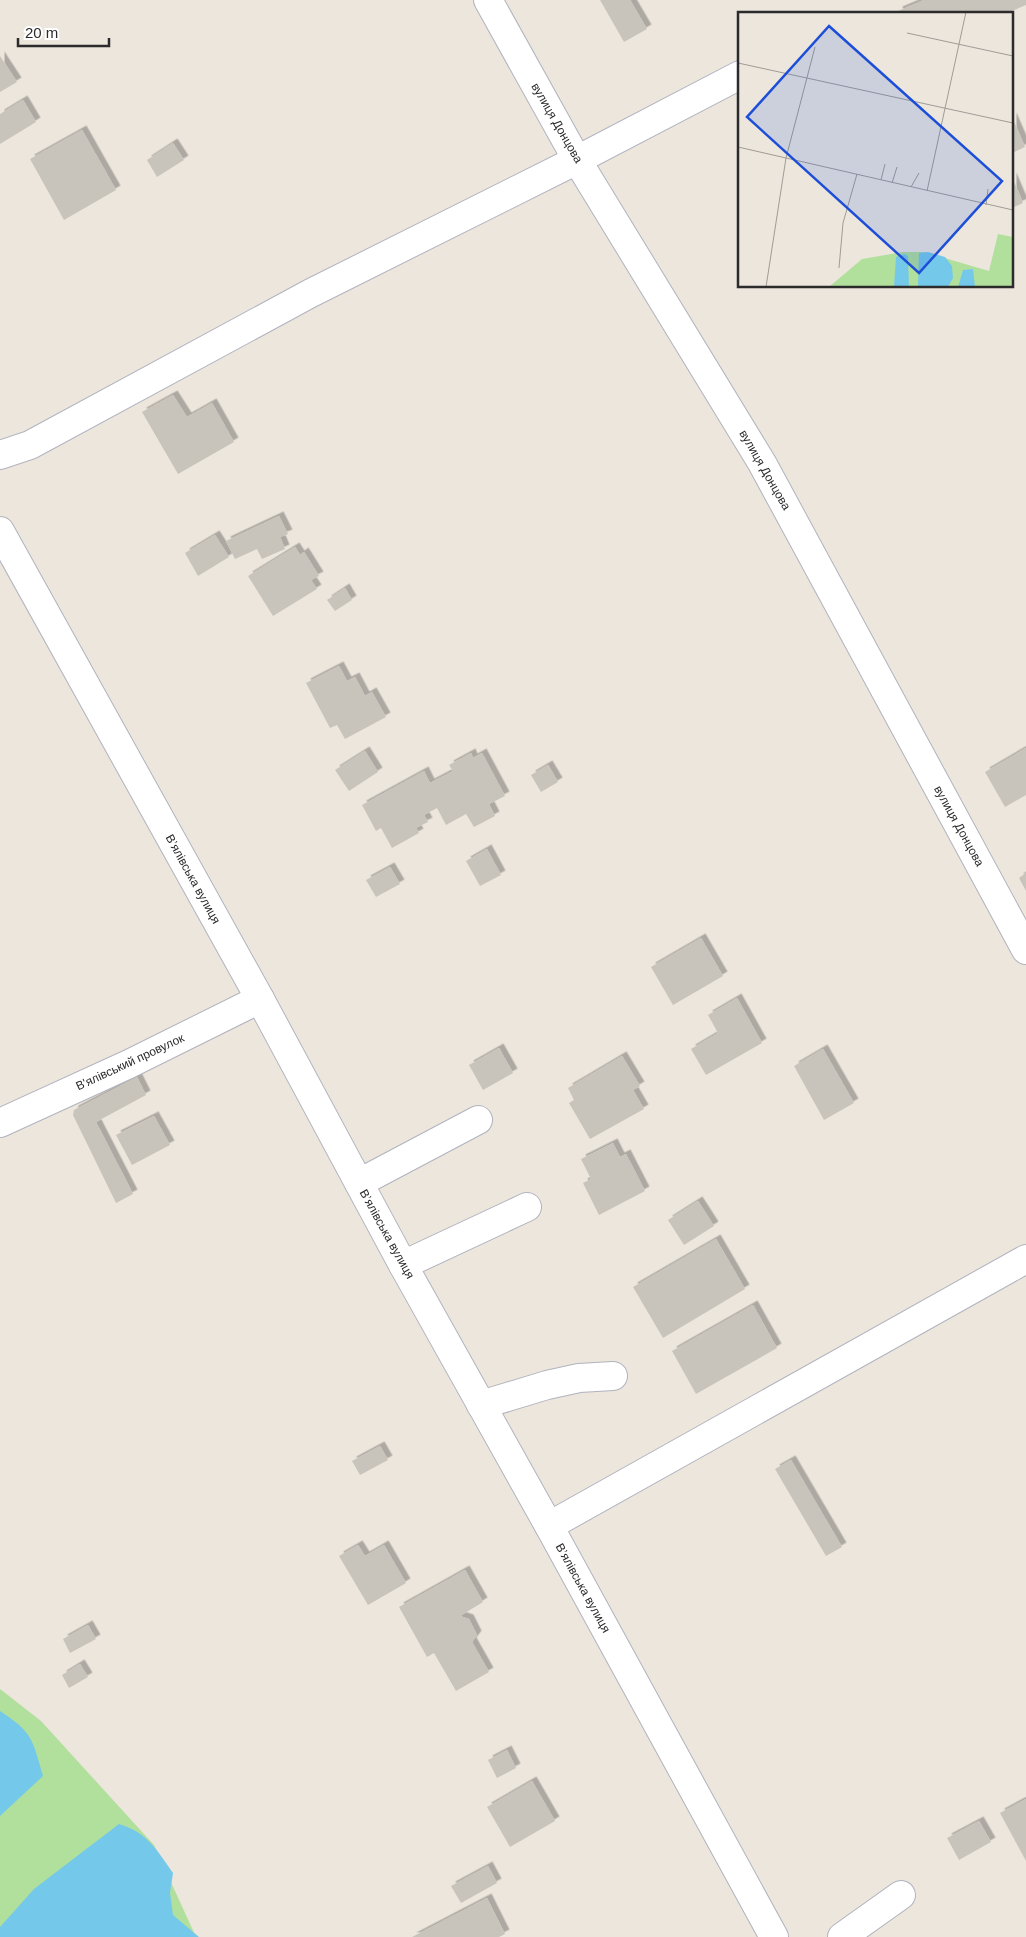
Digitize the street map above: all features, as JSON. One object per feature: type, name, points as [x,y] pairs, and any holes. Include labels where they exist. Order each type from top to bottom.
[{"type":"street","name":"вулиця Донцова","points":[[488,0],[577,160],[762,462],[1026,950]]},
{"type":"street","points":[[0,455],[30,445],[311,293],[577,160],[738,76]]},
{"type":"street","name":"В’ялівська вулиця","points":[[0,531],[260,999],[403,1265],[549,1526],[774,1937]]},
{"type":"street","name":"В'ялівський провулок","points":[[0,1123],[129,1064],[260,999]]},
{"type":"street","points":[[359,1183],[478,1120]]},
{"type":"street","points":[[403,1265],[528,1207]]},
{"type":"street","points":[[549,1526],[1026,1259]]},
{"type":"street","points":[[481,1405],[547,1385],[579,1378],[614,1376]]},
{"type":"street","points":[[842,1937],[901,1895]]},
{"type":"green space","points":[[0,1689],[41,1721],[154,1845],[196,1937],[0,1937]]},
{"type":"water","points":[[0,1711],[19,1725],[30,1738],[43,1776],[0,1816]]},
{"type":"water","points":[[119,1824],[144,1837],[161,1856],[173,1873],[170,1893],[173,1915],[199,1937],[0,1937],[0,1927],[34,1889]]},
{"type":"building","points":[[600,0],[630,0],[647,29],[624,42]]},
{"type":"building","points":[[924,0],[1026,0],[1026,5],[1010,12],[898,11]]},
{"type":"building","points":[[0,56],[17,82],[0,92]]},
{"type":"building","points":[[23,100],[36,122],[0,144],[0,114]]},
{"type":"building","points":[[1014,122],[1025,147],[1014,152]]},
{"type":"building","points":[[82,130],[116,190],[64,220],[30,159]]},
{"type":"building","points":[[173,143],[184,160],[157,177],[147,160]]},
{"type":"building","points":[[1014,182],[1023,203],[1014,207]]},
{"type":"building","points":[[173,395],[187,417],[212,403],[234,442],[178,474],[142,412]]},
{"type":"building","points":[[279,516],[288,534],[280,537],[285,549],[262,559],[257,549],[235,559],[226,541]]},
{"type":"building","points":[[215,535],[229,557],[198,576],[185,553]]},
{"type":"building","points":[[295,547],[300,555],[304,552],[319,576],[311,580],[317,589],[273,616],[248,576]]},
{"type":"building","points":[[345,588],[352,600],[335,611],[327,600]]},
{"type":"building","points":[[339,666],[347,681],[355,677],[365,696],[372,692],[386,717],[345,739],[337,725],[330,728],[306,683]]},
{"type":"building","points":[[1026,748],[1026,795],[1005,807],[985,772]]},
{"type":"building","points":[[365,751],[378,772],[349,791],[335,770]]},
{"type":"building","points":[[471,753],[473,758],[482,753],[505,796],[489,804],[495,816],[474,827],[466,814],[446,825],[437,808],[424,815],[428,822],[416,828],[419,833],[392,848],[381,828],[376,831],[362,805],[424,771],[430,783],[453,771],[449,765]]},
{"type":"building","points":[[548,765],[558,782],[541,792],[531,775]]},
{"type":"building","points":[[487,849],[501,875],[480,886],[466,861]]},
{"type":"building","points":[[390,867],[400,884],[376,897],[366,880]]},
{"type":"building","points":[[1026,873],[1026,891],[1019,878]]},
{"type":"building","points":[[701,938],[723,976],[673,1005],[651,967]]},
{"type":"building","points":[[737,998],[762,1043],[706,1075],[691,1049],[718,1033],[708,1015]]},
{"type":"building","points":[[499,1048],[513,1073],[483,1090],[469,1065]]},
{"type":"building","points":[[823,1049],[854,1103],[824,1120],[794,1066]]},
{"type":"building","points":[[622,1056],[640,1086],[633,1090],[644,1109],[590,1139],[569,1103],[574,1100],[568,1088]]},
{"type":"building","points":[[137,1077],[146,1095],[96,1122],[133,1194],[116,1203],[73,1115],[74,1110]]},
{"type":"building","points":[[154,1116],[170,1145],[132,1165],[116,1135]]},
{"type":"building","points":[[613,1143],[620,1157],[626,1154],[645,1191],[599,1215],[583,1183],[591,1179],[581,1159]]},
{"type":"building","points":[[698,1201],[714,1226],[684,1245],[668,1220]]},
{"type":"building","points":[[716,1239],[745,1289],[663,1338],[633,1287]]},
{"type":"building","points":[[753,1305],[777,1348],[696,1394],[672,1351]]},
{"type":"building","points":[[380,1446],[388,1460],[360,1475],[352,1461]]},
{"type":"building","points":[[791,1460],[842,1547],[826,1556],[775,1469]]},
{"type":"building","points":[[358,1545],[365,1556],[384,1545],[406,1583],[368,1605],[339,1556]]},
{"type":"building","points":[[465,1570],[483,1602],[460,1616],[469,1619],[477,1635],[472,1642],[489,1672],[456,1691],[434,1653],[427,1657],[399,1607]]},
{"type":"building","points":[[88,1625],[96,1639],[70,1653],[63,1639]]},
{"type":"building","points":[[80,1664],[88,1677],[69,1688],[62,1675]]},
{"type":"building","points":[[507,1750],[516,1768],[497,1778],[488,1760]]},
{"type":"building","points":[[532,1781],[555,1821],[510,1847],[487,1807]]},
{"type":"building","points":[[1026,1799],[1026,1861],[1000,1813]]},
{"type":"building","points":[[979,1821],[991,1842],[959,1860],[947,1838]]},
{"type":"building","points":[[488,1866],[497,1883],[461,1903],[451,1886]]},
{"type":"building","points":[[487,1898],[505,1934],[499,1937],[412,1937]]}]
